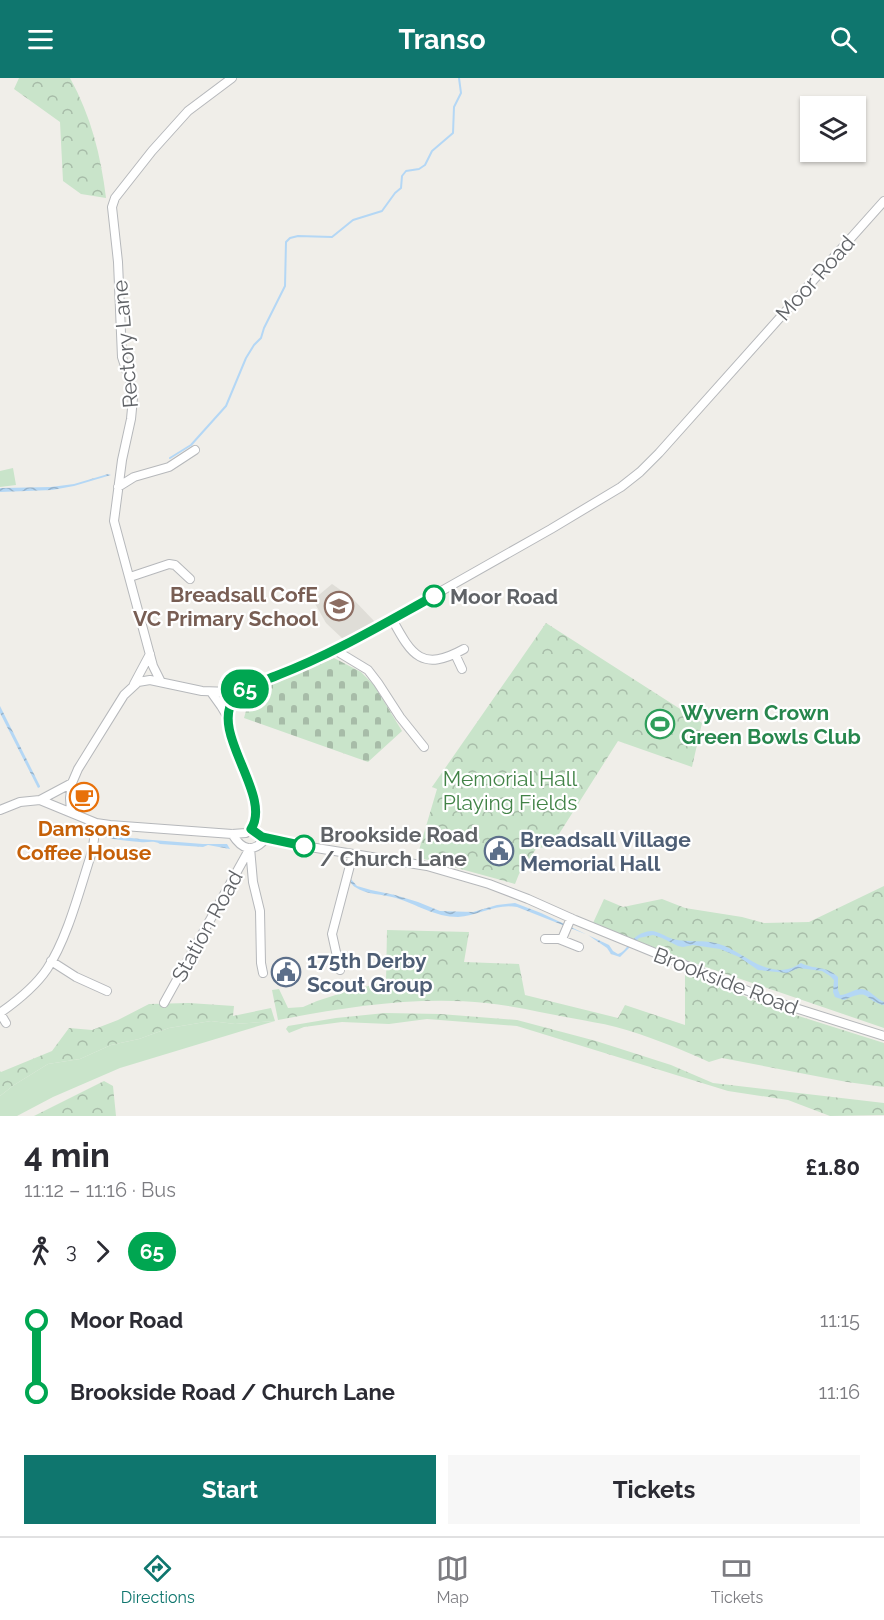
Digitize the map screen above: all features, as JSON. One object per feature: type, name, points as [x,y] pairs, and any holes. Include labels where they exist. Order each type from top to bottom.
[{"type":"street","name":"Rectory Lane","points":[[161,682],[153,666],[115,529],[114,513],[131,419],[133,391],[122,357],[118,262],[112,207],[115,198],[152,151],[188,111],[232,78]]},
{"type":"street","name":"Moor Road","points":[[161,682],[211,692],[242,690],[335,650],[393,619],[621,487],[659,453],[884,201]]},
{"type":"street","points":[[118,487],[134,477],[169,467],[195,450]]},
{"type":"street","points":[[122,464],[132,472],[142,475]]},
{"type":"street","points":[[130,577],[169,564],[180,568],[190,579]]},
{"type":"street","points":[[393,619],[409,648],[426,660],[441,660],[464,649]]},
{"type":"street","points":[[335,650],[368,670],[424,747]]},
{"type":"street","points":[[133,686],[150,654]]},
{"type":"street","points":[[455,654],[462,669]]},
{"type":"street","points":[[71,812],[72,783],[78,769],[124,695],[142,680],[161,682]]},
{"type":"street","points":[[227,717],[233,699],[242,690]]},
{"type":"street","points":[[40,800],[96,823],[232,834],[246,833],[251,829],[256,815],[255,801],[238,756],[227,717],[211,692]]},
{"type":"street","points":[[0,810],[20,802],[40,800],[72,783]]},
{"type":"street","points":[[6,1023],[0,1013],[40,978],[51,961],[66,928],[93,847],[96,823]]},
{"type":"street","name":"Brookside Road","points":[[251,829],[259,836],[266,838],[455,873],[518,894],[569,924],[626,942],[770,1000],[884,1036]]},
{"type":"street","name":"Station Road","points":[[232,834],[241,846],[250,849],[258,847],[266,838]]},
{"type":"street","points":[[250,849],[253,882],[260,911],[263,973]]},
{"type":"street","name":"Station Road","points":[[164,1003],[250,849]]},
{"type":"street","points":[[340,970],[332,934],[353,854]]},
{"type":"street","points":[[562,939],[569,924]]},
{"type":"street","points":[[545,939],[562,939],[579,947]]},
{"type":"street","points":[[51,961],[88,983],[107,991]]},
{"type":"street","points":[[84,993],[88,983]]},
{"type":"shaded area","name":"Breadsall CofE VC Primary School","points":[[332,584],[352,598],[375,622],[343,639],[326,623],[313,600]]},
{"type":"green space","points":[[19,78],[70,78],[84,107],[94,136],[106,198],[81,194],[63,181],[60,122],[14,89]]},
{"type":"green space","points":[[13,468],[16,485],[0,487],[0,471]]},
{"type":"green space","name":"Memorial Hall Playing Fields","points":[[546,623],[702,723],[692,767],[618,741],[552,845],[536,849],[515,884],[417,857],[437,789],[432,787]]},
{"type":"green space","points":[[334,658],[361,672],[374,685],[402,731],[368,762],[244,718],[247,707],[253,708],[256,689]]},
{"type":"green space","points":[[884,886],[884,1028],[688,961],[593,923],[604,899],[623,907],[662,899],[685,908],[764,923],[809,922]]},
{"type":"green space","points":[[387,930],[469,932],[464,962],[519,964],[525,995],[618,1018],[625,1005],[685,1025],[685,970],[767,1006],[884,1043],[884,1087],[722,1058],[709,1062],[616,1027],[486,1003],[434,1001],[382,1004],[278,1020],[272,990],[279,989],[288,1008],[303,1007],[351,990],[386,982]]},
{"type":"green space","points":[[189,1003],[234,1006],[233,1016],[271,1008],[275,1021],[235,1024],[211,1021],[169,1028],[139,1039],[111,1045],[80,1059],[48,1064],[0,1096],[0,1071],[52,1051],[69,1028],[92,1030],[149,1004]]},
{"type":"green space","points":[[385,1013],[440,1014],[517,1020],[596,1041],[671,1065],[713,1083],[884,1103],[884,1115],[830,1116],[788,1100],[728,1091],[517,1026],[427,1019],[389,1024],[342,1022],[304,1027],[289,1033],[286,1029],[288,1026],[336,1018]]},
{"type":"green space","points":[[211,1021],[235,1024],[275,1021],[120,1068],[53,1097],[17,1116],[0,1116],[0,1096],[48,1064],[80,1059],[111,1045],[139,1039],[169,1028]]},
{"type":"green space","points":[[104,1081],[113,1086],[116,1116],[34,1116]]},
{"type":"water","points":[[111,475],[52,490],[0,492],[0,488],[74,484]]},
{"type":"water","points":[[0,706],[40,786],[38,788],[0,713]]},
{"type":"water","points":[[105,835],[227,844],[230,849],[208,845],[203,847],[127,841],[105,837]]},
{"type":"water","points":[[350,878],[357,886],[395,895],[440,911],[473,912],[497,905],[515,903],[586,934],[510,906],[458,917],[441,915],[396,898],[359,890],[349,880]]},
{"type":"water","points":[[651,931],[679,940],[719,944],[769,969],[788,969],[801,963],[824,969],[838,977],[840,995],[864,989],[884,1002],[884,1005],[863,995],[844,1000],[835,997],[834,980],[822,971],[799,968],[787,973],[758,970],[739,957],[720,949],[693,945],[678,946],[653,935],[639,938],[620,957],[611,954],[607,948],[589,935],[609,945],[618,954],[634,938]]},
{"type":"waterway","points":[[170,458],[191,445],[226,406],[246,358],[261,338],[285,286],[286,242],[298,236],[332,237],[353,220],[382,211],[401,188],[402,176],[406,171],[419,169],[425,165],[432,151],[453,133],[454,107],[461,93],[459,78]]},
{"type":"bus line","name":"65","points":[[304,846],[262,837],[251,829],[256,820],[255,801],[238,756],[227,717],[233,699],[242,690],[345,646],[434,596]]},
{"type":"place","name":"Moor Road","points":[[434,596]]},
{"type":"place","name":"Breadsall CofE VC Primary School","points":[[339,606]]},
{"type":"place","name":"Wyvern Crown Green Bowls Club","points":[[660,724]]},
{"type":"place","name":"Damsons Coffee House","points":[[84,797]]},
{"type":"place","name":"Brookside Road / Church Lane","points":[[304,846]]},
{"type":"place","name":"Breadsall Village Memorial Hall","points":[[499,851]]},
{"type":"place","name":"175th Derby Scout Group","points":[[286,972]]}]
